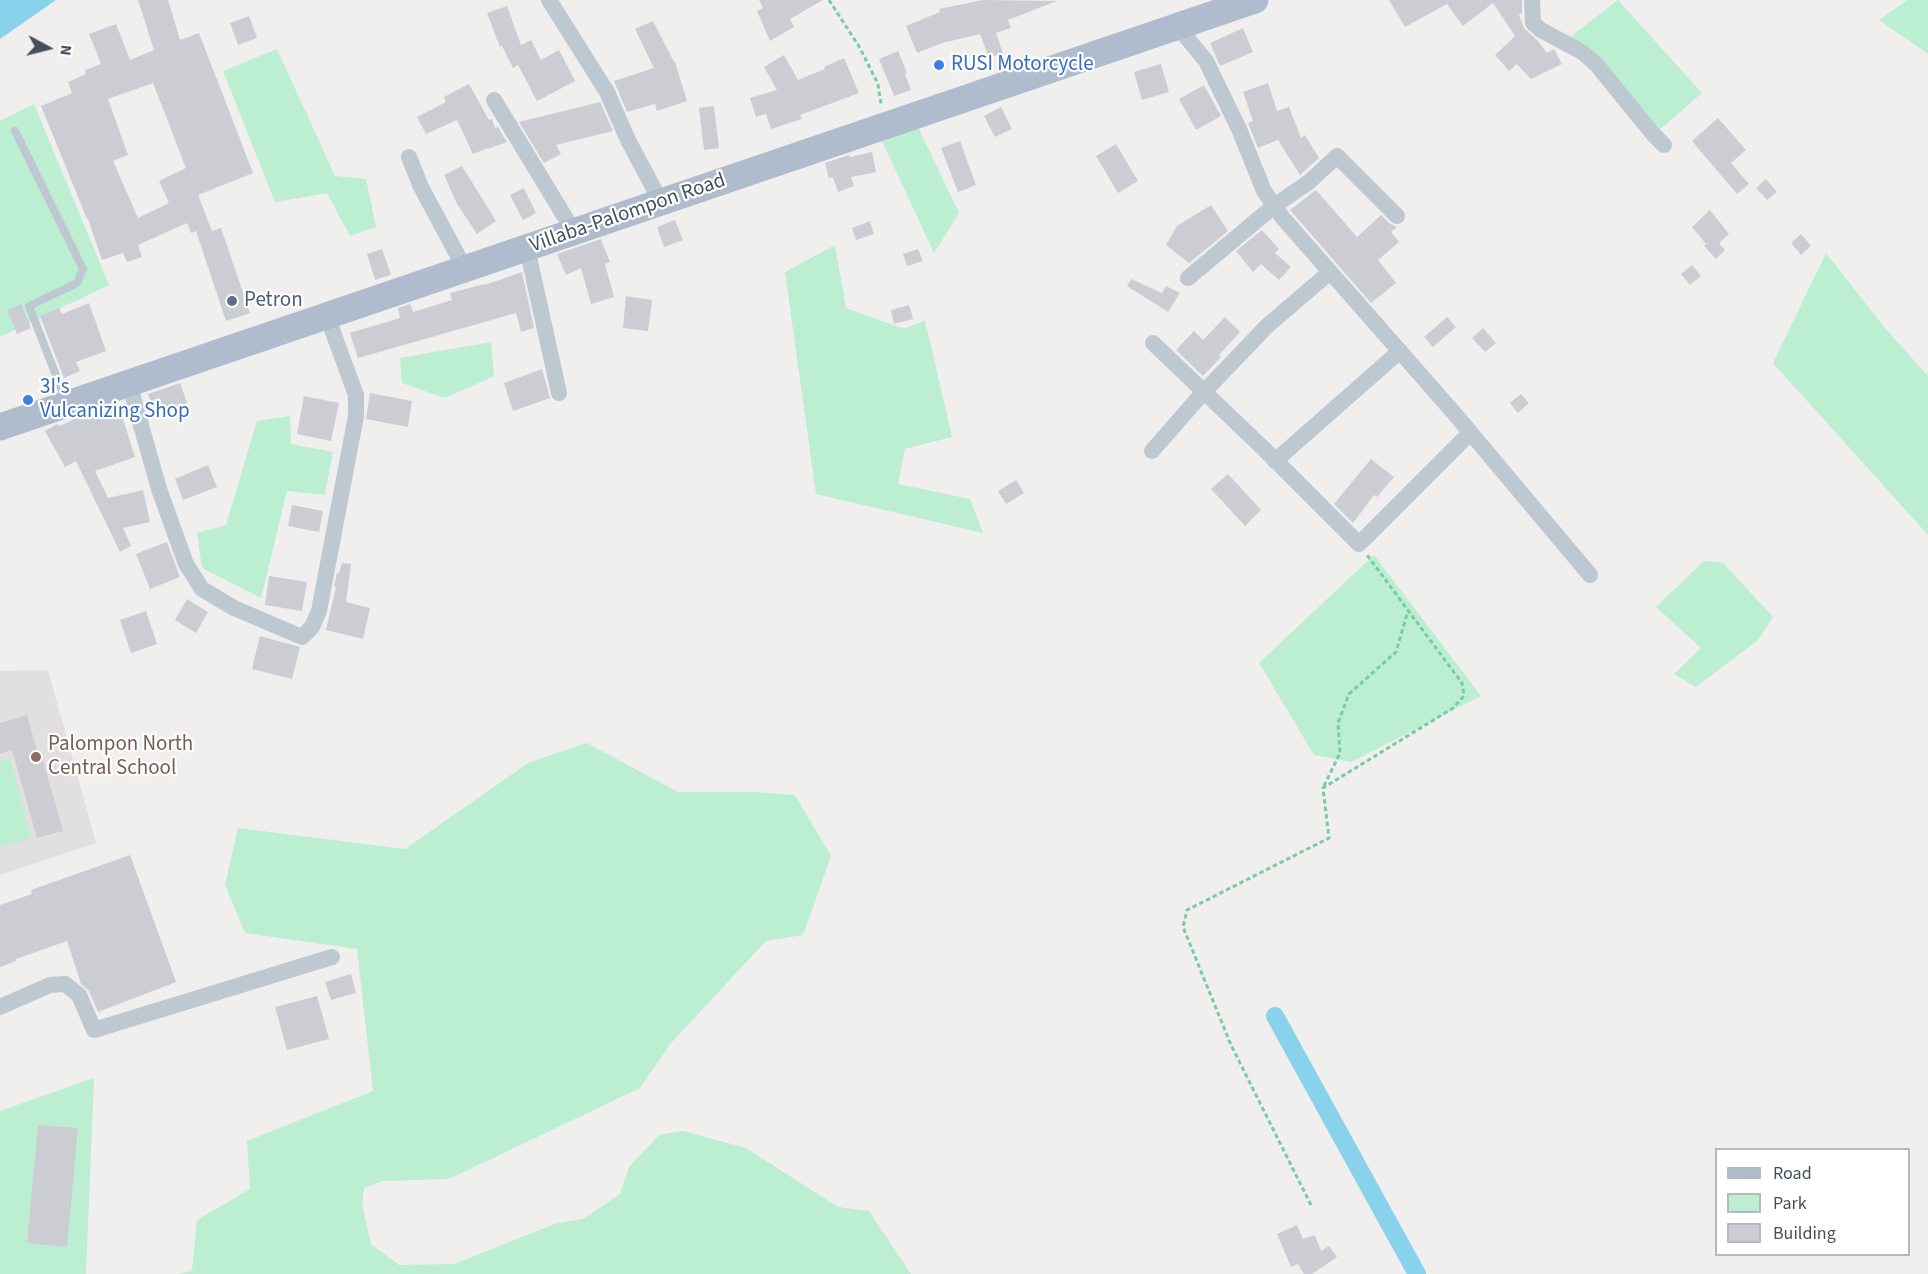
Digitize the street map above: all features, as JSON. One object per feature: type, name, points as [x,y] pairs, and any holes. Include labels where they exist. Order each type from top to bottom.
[{"type":"main road","name":"Villaba-Palompon Road","points":[[0,427],[1255,0]]},
{"type":"street","points":[[549,0],[607,92],[628,140],[661,202]]},
{"type":"street","points":[[1532,0],[1533,22],[1541,30],[1582,52],[1596,64],[1664,145]]},
{"type":"street","points":[[1178,26],[1206,61],[1239,129],[1264,192],[1274,206],[1590,575]]},
{"type":"street","points":[[494,100],[574,232]]},
{"type":"street","points":[[1188,278],[1274,206],[1309,182],[1337,156],[1397,216]]},
{"type":"street","points":[[409,157],[421,187],[465,269]]},
{"type":"street","points":[[527,248],[559,393]]},
{"type":"street","points":[[1152,451],[1267,326],[1330,272]]},
{"type":"street","points":[[129,383],[159,489],[186,564],[202,589],[234,608],[302,637],[312,627],[318,611],[356,416],[356,395],[327,316]]},
{"type":"street","points":[[1153,343],[1359,544],[1470,433]]},
{"type":"street","points":[[1275,461],[1400,351]]},
{"type":"street","points":[[0,1007],[50,985],[65,984],[79,995],[94,1030],[332,957]]},
{"type":"lane","points":[[15,131],[83,269],[77,283],[29,306],[67,404]]},
{"type":"path","points":[[828,0],[860,48],[878,84],[884,126]]},
{"type":"path","points":[[1323,788],[1453,708],[1464,696],[1462,683],[1359,544]]},
{"type":"path","points":[[1311,1205],[1231,1045],[1183,927],[1187,910],[1329,838],[1323,788],[1340,753],[1338,723],[1349,694],[1396,652],[1408,610]]},
{"type":"shaded area","name":"Palompon North Central School","points":[[48,670],[96,843],[0,875],[0,671]]},
{"type":"green space","points":[[1618,0],[1702,93],[1650,138],[1569,38]]},
{"type":"green space","points":[[1907,0],[1928,0],[1928,54],[1879,20]]},
{"type":"green space","points":[[277,49],[335,176],[366,179],[376,227],[350,236],[327,193],[275,202],[223,71]]},
{"type":"green space","points":[[34,104],[109,285],[0,337],[0,121]]},
{"type":"green space","points":[[918,127],[959,213],[934,253],[882,141]]},
{"type":"green space","points":[[835,245],[846,308],[904,329],[925,320],[952,437],[905,449],[898,484],[970,499],[983,533],[816,494],[785,272]]},
{"type":"green space","points":[[1826,253],[1884,327],[1928,376],[1928,535],[1773,363]]},
{"type":"green space","points":[[491,342],[494,376],[445,398],[402,383],[400,358]]},
{"type":"green space","points":[[290,416],[291,444],[333,452],[325,495],[287,491],[261,598],[202,568],[197,533],[226,525],[257,421]]},
{"type":"green space","points":[[1374,555],[1481,696],[1351,762],[1314,755],[1259,663]]},
{"type":"green space","points":[[1704,561],[1723,563],[1773,617],[1758,640],[1696,687],[1674,674],[1701,648],[1656,607]]},
{"type":"green space","points":[[587,743],[678,792],[753,792],[795,795],[831,856],[803,935],[766,941],[671,1043],[640,1088],[449,1179],[383,1181],[364,1188],[362,1204],[371,1244],[399,1265],[454,1264],[557,1223],[583,1219],[620,1194],[629,1167],[659,1135],[683,1131],[746,1148],[838,1207],[869,1211],[911,1274],[177,1274],[192,1271],[197,1220],[250,1189],[247,1141],[373,1091],[357,949],[245,933],[225,885],[238,828],[405,849],[528,763]]},
{"type":"green space","points":[[10,758],[31,838],[0,847],[0,761]]},
{"type":"green space","points":[[94,1078],[86,1274],[0,1274],[0,1111]]},
{"type":"water","points":[[0,0],[56,0],[0,39]]},
{"type":"building","points":[[138,0],[168,0],[180,40],[199,33],[253,173],[198,195],[212,231],[221,228],[250,313],[226,321],[196,231],[191,233],[187,223],[138,245],[142,257],[127,262],[123,253],[102,260],[88,219],[41,106],[72,93],[68,82],[86,74],[85,70],[101,64],[89,34],[116,24],[130,60],[154,50]],"holes":[[[153,83],[186,168],[159,181],[169,203],[138,218],[113,161],[128,155],[108,99]]]},
{"type":"building","points":[[759,0],[823,0],[790,19],[794,27],[770,41],[757,11],[763,8]]},
{"type":"building","points":[[983,0],[1057,1],[1008,20],[1011,28],[996,33],[1003,53],[989,58],[980,34],[942,43],[917,53],[906,26],[940,12],[939,9]]},
{"type":"building","points":[[1389,0],[1522,0],[1522,13],[1519,15],[1524,28],[1547,53],[1554,49],[1562,64],[1531,79],[1517,64],[1509,71],[1495,55],[1515,36],[1493,3],[1463,26],[1447,4],[1405,27]]},
{"type":"building","points":[[507,6],[521,45],[531,40],[541,60],[559,50],[575,81],[537,101],[518,65],[513,68],[502,46],[500,47],[487,13]]},
{"type":"building","points":[[249,16],[257,38],[238,45],[230,23]]},
{"type":"building","points":[[653,21],[675,62],[687,101],[657,111],[655,104],[627,112],[614,81],[654,68],[635,29]]},
{"type":"building","points":[[1243,28],[1253,52],[1220,66],[1210,43]]},
{"type":"building","points":[[898,51],[911,90],[894,96],[879,59]]},
{"type":"building","points":[[784,55],[798,80],[844,58],[859,93],[800,115],[802,119],[771,129],[766,114],[756,117],[750,98],[777,90],[764,67]]},
{"type":"building","points":[[1161,64],[1169,92],[1142,100],[1134,72]]},
{"type":"building","points":[[1268,83],[1277,111],[1289,107],[1301,138],[1305,135],[1319,158],[1300,175],[1278,140],[1258,148],[1248,123],[1253,121],[1243,92]]},
{"type":"building","points":[[469,84],[489,120],[492,119],[495,128],[498,127],[507,142],[473,154],[457,120],[426,134],[417,117],[446,102],[444,97]]},
{"type":"building","points":[[1204,85],[1221,116],[1196,130],[1179,99]]},
{"type":"building","points":[[600,102],[613,131],[556,145],[561,154],[544,163],[519,122]]},
{"type":"building","points":[[714,106],[719,148],[704,150],[699,108]]},
{"type":"building","points":[[1001,107],[1012,129],[995,137],[984,116]]},
{"type":"building","points":[[1718,118],[1746,150],[1731,163],[1749,184],[1737,194],[1692,141]]},
{"type":"building","points":[[960,141],[976,185],[958,192],[941,148]]},
{"type":"building","points":[[1116,144],[1138,181],[1118,193],[1096,156]]},
{"type":"building","points":[[872,152],[876,172],[851,177],[854,186],[838,192],[833,177],[829,178],[825,163],[849,155],[850,157]]},
{"type":"building","points":[[462,166],[496,221],[477,234],[457,204],[444,175]]},
{"type":"building","points":[[1766,179],[1777,192],[1767,200],[1756,188]]},
{"type":"building","points":[[524,188],[536,213],[523,220],[510,195]]},
{"type":"building","points":[[1316,190],[1357,237],[1381,215],[1397,227],[1391,232],[1399,242],[1378,260],[1396,283],[1371,303],[1290,210]]},
{"type":"building","points":[[1211,205],[1228,231],[1189,263],[1166,245],[1177,226]]},
{"type":"building","points":[[1710,210],[1729,234],[1719,243],[1725,250],[1716,259],[1692,227]]},
{"type":"building","points":[[675,220],[683,240],[664,247],[657,227]]},
{"type":"building","points":[[870,221],[874,234],[856,240],[852,228]]},
{"type":"building","points":[[1262,230],[1279,249],[1275,253],[1291,267],[1279,280],[1261,264],[1253,272],[1236,251]]},
{"type":"building","points":[[1801,234],[1811,246],[1801,255],[1791,243]]},
{"type":"building","points":[[601,239],[610,262],[605,264],[614,297],[591,304],[581,268],[566,275],[557,254]]},
{"type":"building","points":[[382,249],[391,275],[375,280],[367,254]]},
{"type":"building","points":[[918,249],[923,261],[907,266],[903,254]]},
{"type":"building","points":[[1692,265],[1701,276],[1690,285],[1681,274]]},
{"type":"building","points":[[522,272],[534,328],[521,332],[516,313],[358,358],[350,333],[400,318],[398,308],[410,304],[413,312],[452,300],[450,293],[485,285]]},
{"type":"building","points":[[1131,279],[1162,293],[1166,286],[1180,293],[1168,312],[1127,286]]},
{"type":"building","points":[[626,296],[652,300],[648,331],[623,328]]},
{"type":"building","points":[[89,303],[106,351],[76,362],[80,371],[64,378],[40,316],[59,308],[62,314]]},
{"type":"building","points":[[21,304],[31,328],[17,334],[7,310]]},
{"type":"building","points":[[909,305],[913,319],[894,324],[891,310]]},
{"type":"building","points":[[1225,317],[1240,332],[1203,376],[1176,350],[1194,331],[1203,340]]},
{"type":"building","points":[[1447,317],[1456,327],[1433,347],[1424,337]]},
{"type":"building","points":[[1483,328],[1496,343],[1485,352],[1472,338]]},
{"type":"building","points":[[542,369],[550,398],[513,411],[504,383]]},
{"type":"building","points":[[180,383],[187,403],[155,414],[148,394]]},
{"type":"building","points":[[370,393],[412,401],[408,427],[366,419]]},
{"type":"building","points":[[1521,394],[1529,403],[1518,413],[1510,403]]},
{"type":"building","points":[[304,396],[339,403],[331,441],[297,434]]},
{"type":"building","points":[[118,403],[135,457],[95,471],[108,498],[143,490],[150,522],[123,528],[131,546],[120,552],[76,461],[65,467],[45,431],[57,424],[60,426]]},
{"type":"building","points":[[1371,459],[1394,477],[1377,497],[1374,495],[1353,523],[1334,504]]},
{"type":"building","points":[[208,465],[217,487],[183,500],[175,479]]},
{"type":"building","points":[[1228,474],[1261,510],[1245,526],[1211,489]]},
{"type":"building","points":[[1016,480],[1024,493],[1006,504],[998,491]]},
{"type":"building","points":[[292,505],[323,511],[319,532],[288,526]]},
{"type":"building","points":[[167,542],[180,577],[150,589],[136,554]]},
{"type":"building","points":[[342,563],[351,564],[346,602],[370,608],[363,639],[326,630],[337,573]]},
{"type":"building","points":[[269,576],[307,582],[302,611],[265,605]]},
{"type":"building","points":[[187,599],[208,612],[196,633],[175,620]]},
{"type":"building","points":[[146,611],[157,644],[131,653],[120,620]]},
{"type":"building","points":[[260,636],[300,647],[292,679],[252,669]]},
{"type":"building","points":[[27,715],[38,754],[41,753],[63,831],[37,838],[12,750],[0,754],[0,723]]},
{"type":"building","points":[[130,855],[176,982],[98,1012],[89,991],[81,984],[67,941],[0,967],[0,905],[32,894],[31,890]]},
{"type":"building","points":[[351,974],[356,993],[331,1000],[325,982]]},
{"type":"building","points":[[317,996],[329,1039],[287,1050],[275,1007]]},
{"type":"building","points":[[38,1125],[78,1128],[67,1247],[27,1243]]},
{"type":"building","points":[[1297,1225],[1303,1239],[1315,1235],[1321,1251],[1329,1246],[1337,1257],[1312,1274],[1304,1274],[1298,1264],[1291,1267],[1277,1234]]},
{"type":"waterway","points":[[1275,1016],[1417,1274]]},
{"type":"place","name":"RUSI Motorcycle","points":[[939,65]]},
{"type":"place","name":"Petron","points":[[232,301]]},
{"type":"place","name":"3I's Vulcanizing Shop","points":[[28,400]]},
{"type":"place","name":"Palompon North Central School","points":[[36,757]]}]
